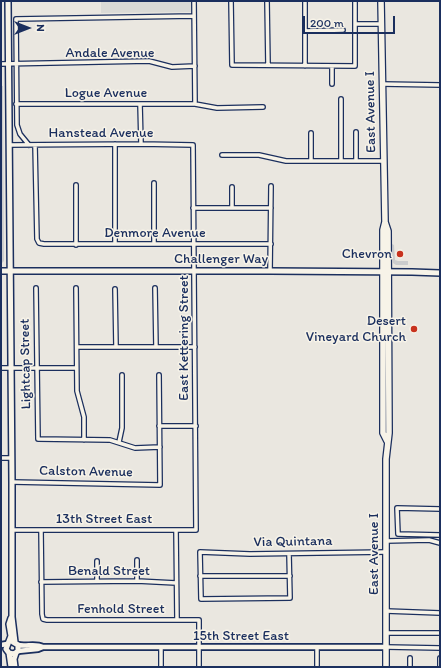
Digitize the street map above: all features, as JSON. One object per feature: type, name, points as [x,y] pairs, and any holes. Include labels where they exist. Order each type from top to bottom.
[{"type":"main road","points":[[8,1],[12,368],[12,643],[17,652]]},
{"type":"main road","name":"East Avenue I","points":[[381,1],[385,222],[382,230],[386,272],[386,375],[389,433],[386,459],[386,667]]},
{"type":"main road","name":"Challenger Way","points":[[1,271],[270,271],[440,273]]},
{"type":"main road","points":[[6,651],[12,643]]},
{"type":"main road","points":[[6,651],[17,652]]},
{"type":"main road","points":[[6,651],[11,667]]},
{"type":"main road","points":[[15,667],[14,659],[17,652]]},
{"type":"street","points":[[194,1],[196,104]]},
{"type":"street","points":[[231,1],[232,65],[305,66],[355,66],[355,1]]},
{"type":"street","points":[[267,1],[268,65]]},
{"type":"street","points":[[304,1],[305,66]]},
{"type":"street","points":[[30,145],[20,134],[17,125],[16,19],[194,16]]},
{"type":"street","points":[[355,24],[381,24]]},
{"type":"street","points":[[305,31],[344,30]]},
{"type":"street","name":"Andale Avenue","points":[[1,64],[16,65],[148,61],[172,67],[195,66]]},
{"type":"street","points":[[332,66],[332,84]]},
{"type":"street","points":[[382,84],[440,85]]},
{"type":"street","points":[[341,99],[341,160]]},
{"type":"street","name":"Logue Avenue","points":[[16,104],[196,104],[217,108],[263,108]]},
{"type":"street","points":[[140,104],[141,144]]},
{"type":"street","points":[[356,132],[356,160]]},
{"type":"street","points":[[311,133],[311,161]]},
{"type":"street","points":[[115,144],[115,244]]},
{"type":"street","name":"Hanstead Avenue","points":[[9,145],[193,145]]},
{"type":"street","name":"Denmore Avenue","points":[[35,145],[37,239],[39,243],[271,244]]},
{"type":"street","name":"East Kettering Street","points":[[193,145],[196,530]]},
{"type":"street","points":[[222,155],[259,155],[286,161],[383,161]]},
{"type":"street","points":[[154,184],[154,244]]},
{"type":"street","points":[[76,185],[76,244]]},
{"type":"street","points":[[270,271],[271,186]]},
{"type":"street","points":[[232,187],[232,208]]},
{"type":"street","points":[[193,208],[271,208]]},
{"type":"street","name":"Lightcap Street","points":[[36,288],[38,439],[84,440]]},
{"type":"street","points":[[76,288],[77,391],[84,417],[84,440],[110,440],[135,448],[160,447],[159,375]]},
{"type":"street","points":[[155,288],[156,347]]},
{"type":"street","points":[[115,289],[116,346]]},
{"type":"street","points":[[77,347],[195,347]]},
{"type":"street","points":[[1,368],[76,368]]},
{"type":"street","points":[[119,442],[122,428],[122,375]]},
{"type":"street","points":[[159,426],[196,426]]},
{"type":"street","name":"Calston Avenue","points":[[12,482],[160,484],[160,447]]},
{"type":"street","points":[[1,458],[12,458]]},
{"type":"street","points":[[440,509],[397,508],[398,534],[440,535]]},
{"type":"street","name":"13th Street East","points":[[12,530],[196,530]]},
{"type":"street","points":[[41,530],[41,582]]},
{"type":"street","points":[[176,530],[177,619]]},
{"type":"street","points":[[386,541],[429,540],[440,543]]},
{"type":"street","name":"Via Quintana","points":[[200,576],[200,552],[289,554],[386,552]]},
{"type":"street","points":[[289,554],[290,576],[290,598],[201,600],[200,576],[290,576]]},
{"type":"street","points":[[137,560],[137,581]]},
{"type":"street","points":[[97,561],[97,581]]},
{"type":"street","name":"Benald Street","points":[[41,582],[137,581],[176,583]]},
{"type":"street","name":"Fenhold Street","points":[[41,582],[43,619],[199,620],[199,647]]},
{"type":"street","points":[[386,611],[440,613]]},
{"type":"street","points":[[386,633],[440,634]]},
{"type":"street","name":"15th Street East","points":[[1,645],[12,643],[24,646],[39,645],[43,647]]},
{"type":"street","name":"15th Street East","points":[[17,652],[43,647],[440,648]]},
{"type":"street","points":[[161,647],[161,667]]},
{"type":"street","points":[[199,647],[199,667]]},
{"type":"street","points":[[317,647],[317,667]]},
{"type":"street","points":[[410,658],[410,667]]},
{"type":"street","points":[[440,658],[440,667]]},
{"type":"shaded area","points":[[101,1],[191,1],[191,12],[101,13]]},
{"type":"shaded area","points":[[1,86],[3,86],[4,261],[1,264]]},
{"type":"shaded area","points":[[392,244],[394,245],[395,260],[408,261],[408,265],[396,265],[393,263]]},
{"type":"place","name":"Chevron","points":[[400,254]]},
{"type":"place","name":"Desert Vineyard Church","points":[[414,329]]}]
